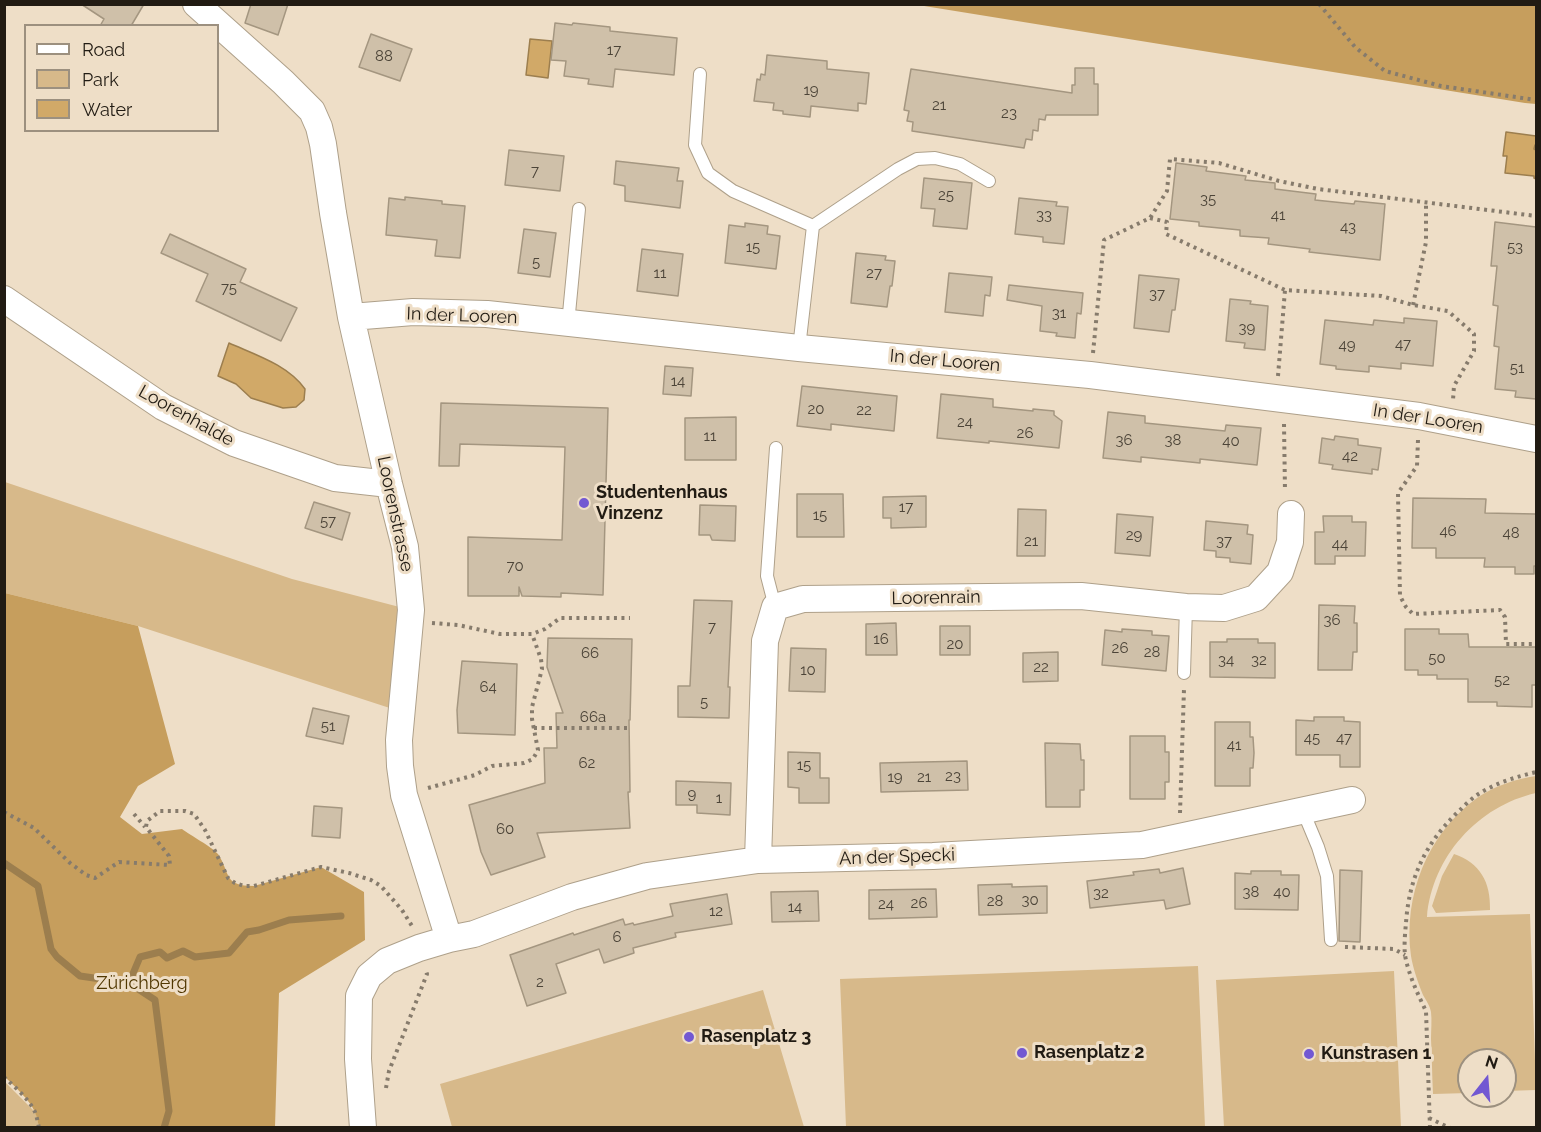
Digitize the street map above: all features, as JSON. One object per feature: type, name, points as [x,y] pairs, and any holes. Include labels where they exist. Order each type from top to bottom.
[{"type":"street","name":"Loorenstrasse","points":[[196,4],[218,24]]},
{"type":"street","name":"Loorenstrasse","points":[[219,25],[312,111],[319,127],[351,317],[405,547],[411,609],[399,740],[404,795],[449,939]]},
{"type":"street","name":"Loorenhalde","points":[[4,299],[162,407],[234,443],[335,478],[389,484]]},
{"type":"street","name":"In der Looren","points":[[351,317],[413,312],[487,314],[799,348],[1090,375],[1419,416],[1536,440]]},
{"type":"street","name":"Loorenrain","points":[[775,607],[803,599],[1081,596],[1186,607],[1224,608],[1256,598],[1280,572],[1290,542],[1288,504]]},
{"type":"street","points":[[758,860],[765,641],[775,607]]},
{"type":"street","name":"An der Specki","points":[[449,939],[474,934],[572,897],[647,876],[758,860],[933,856],[1142,845],[1352,800]]},
{"type":"street","points":[[363,1128],[358,1059],[359,996],[369,976],[387,962],[419,948],[449,939]]},
{"type":"lane","points":[[700,74],[695,144],[708,173],[733,190],[813,226]]},
{"type":"lane","points":[[799,348],[813,226],[898,169],[917,159],[935,158],[960,164],[989,181]]},
{"type":"lane","points":[[568,324],[579,209]]},
{"type":"lane","points":[[775,607],[767,576],[776,448]]},
{"type":"lane","points":[[1184,673],[1186,607]]},
{"type":"lane","points":[[1303,811],[1327,876],[1331,940]]},
{"type":"path","points":[[1318,4],[1355,47],[1384,71],[1441,86],[1536,100]]},
{"type":"path","points":[[1090,375],[1104,240],[1150,218],[1167,191],[1170,159],[1219,163],[1279,181],[1318,189],[1536,216]]},
{"type":"path","points":[[1413,305],[1426,242],[1426,203]]},
{"type":"path","points":[[1150,218],[1167,222],[1166,234],[1285,290],[1381,296],[1448,311],[1474,334],[1474,351],[1454,386],[1453,422]]},
{"type":"path","points":[[1285,290],[1280,399],[1288,504]]},
{"type":"path","points":[[1419,416],[1417,466],[1398,492],[1400,596],[1413,614],[1500,610],[1505,617],[1506,644],[1536,644]]},
{"type":"path","points":[[410,621],[458,625],[500,634],[532,634],[545,629],[560,618],[630,618]]},
{"type":"path","points":[[404,795],[475,775],[492,766],[524,763],[533,759],[538,750],[532,707],[542,669],[532,634]]},
{"type":"path","points":[[1179,837],[1184,673]]},
{"type":"path","points":[[534,728],[628,728]]},
{"type":"path","points":[[1430,1128],[1426,1011],[1405,956],[1407,903],[1415,874],[1436,836],[1476,795],[1501,782],[1536,772]]},
{"type":"path","points":[[146,827],[147,821],[160,811],[185,811],[194,814],[205,830],[228,878],[244,886],[254,886],[321,867],[360,876],[381,886],[402,910],[412,927],[427,974],[389,1071],[386,1092]]},
{"type":"path","points":[[4,812],[34,828],[63,857],[86,875],[95,878],[119,862],[170,865],[169,856],[134,814]]},
{"type":"path","points":[[1331,940],[1336,947],[1394,949],[1405,956]]},
{"type":"path","points":[[4,1077],[15,1086],[36,1113],[39,1128]]},
{"type":"path","points":[[1430,1118],[1450,1128]]},
{"type":"green space","points":[[918,5],[1536,5],[1536,104],[1525,103]]},
{"type":"green space","points":[[5,482],[292,579],[411,610],[402,712],[138,626],[5,593]]},
{"type":"green space","name":"Zürichberg","points":[[5,593],[138,626],[175,764],[138,786],[120,817],[142,834],[182,829],[218,854],[229,878],[237,884],[254,886],[321,867],[364,892],[365,940],[279,993],[275,1127],[39,1127],[32,1107],[22,1093],[5,1077]]},
{"type":"green space","points":[[1536,776],[1536,793],[1495,809],[1462,837],[1448,855],[1438,874],[1427,917],[1530,914],[1536,1090],[1517,1091],[1517,1048],[1457,1048],[1457,1093],[1433,1094],[1431,1012],[1419,986],[1411,956],[1409,933],[1415,889],[1422,868],[1444,829],[1477,798],[1513,781]]},
{"type":"green space","points":[[1454,854],[1471,863],[1482,875],[1486,882],[1490,910],[1436,913],[1432,906],[1442,876]]},
{"type":"green space","name":"Rasenplatz 2","points":[[1198,966],[1205,1127],[846,1127],[840,979]]},
{"type":"green space","name":"Kunstrasen 1","points":[[1394,971],[1401,1127],[1224,1127],[1216,980]]},
{"type":"green space","name":"Rasenplatz 3","points":[[763,990],[804,1127],[452,1127],[440,1084]]},
{"type":"green space","points":[[4,1081],[36,1113],[39,1127],[5,1127]]},
{"type":"water","points":[[530,39],[552,41],[548,78],[526,75]]},
{"type":"water","points":[[1506,132],[1536,136],[1534,149],[1536,150],[1536,179],[1534,176],[1505,173],[1507,156],[1503,156]]},
{"type":"water","points":[[229,343],[271,361],[290,373],[305,389],[304,400],[296,407],[283,408],[251,398],[236,384],[218,376]]},
{"type":"building","points":[[81,4],[144,4],[132,24],[101,24],[104,19]]},
{"type":"building","points":[[251,4],[288,4],[278,35],[245,23]]},
{"type":"building","points":[[555,23],[610,27],[610,31],[677,38],[674,75],[615,69],[613,87],[588,84],[589,79],[564,76],[566,61],[551,60]]},
{"type":"building","points":[[371,34],[412,49],[400,81],[359,67]]},
{"type":"building","points":[[767,55],[827,61],[827,69],[869,73],[866,104],[858,103],[858,111],[811,106],[810,117],[783,114],[783,111],[773,110],[774,103],[754,101],[757,79],[760,80],[761,74],[765,75]]},
{"type":"building","points":[[1075,68],[1094,68],[1094,84],[1098,84],[1098,115],[1046,115],[1045,120],[1039,119],[1038,131],[1033,130],[1032,140],[1026,139],[1024,148],[912,131],[913,122],[907,121],[909,111],[904,110],[911,69],[1072,93],[1072,85],[1075,85]]},
{"type":"building","points":[[509,150],[564,156],[560,191],[505,185]]},
{"type":"building","points":[[616,161],[679,168],[677,181],[683,181],[680,208],[625,201],[625,186],[614,184]]},
{"type":"building","points":[[1176,163],[1207,167],[1206,171],[1246,176],[1245,180],[1275,183],[1275,189],[1316,194],[1315,200],[1385,204],[1380,260],[1309,252],[1310,249],[1268,244],[1269,238],[1240,236],[1240,230],[1199,226],[1199,222],[1170,219]]},
{"type":"building","points":[[924,178],[972,183],[967,229],[933,226],[935,209],[921,208]]},
{"type":"building","points":[[405,197],[465,206],[460,258],[435,256],[437,240],[386,235],[389,198],[405,200]]},
{"type":"building","points":[[1019,198],[1057,202],[1056,206],[1068,207],[1064,244],[1043,242],[1043,237],[1015,234]]},
{"type":"building","points":[[1495,222],[1536,227],[1536,399],[1515,397],[1516,391],[1495,389],[1499,347],[1494,346],[1498,306],[1493,305],[1497,266],[1491,266]]},
{"type":"building","points":[[745,223],[768,226],[767,234],[780,236],[776,269],[725,263],[729,225],[745,227]]},
{"type":"building","points":[[524,229],[556,233],[550,277],[518,273]]},
{"type":"building","points":[[170,234],[246,269],[240,282],[297,308],[281,341],[196,301],[208,274],[161,253]]},
{"type":"building","points":[[642,249],[683,254],[678,296],[637,291]]},
{"type":"building","points":[[856,253],[886,256],[885,260],[895,261],[887,307],[851,303]]},
{"type":"building","points":[[949,273],[992,277],[990,296],[985,295],[983,316],[945,312]]},
{"type":"building","points":[[1139,275],[1179,279],[1175,310],[1172,310],[1169,332],[1134,328]]},
{"type":"building","points":[[1009,285],[1083,293],[1081,314],[1077,313],[1075,338],[1040,331],[1042,306],[1007,300]]},
{"type":"building","points":[[1230,299],[1251,301],[1250,304],[1268,306],[1265,350],[1244,348],[1245,343],[1226,341]]},
{"type":"building","points":[[1404,318],[1437,321],[1433,366],[1401,363],[1401,369],[1369,366],[1369,372],[1336,369],[1336,366],[1320,364],[1325,320],[1373,325],[1374,320],[1404,323]]},
{"type":"building","points":[[665,366],[693,368],[691,396],[663,394]]},
{"type":"building","points":[[802,386],[897,396],[894,431],[831,424],[831,430],[797,426]]},
{"type":"building","points":[[941,394],[993,399],[993,407],[1054,411],[1054,415],[1062,421],[1059,448],[937,438]]},
{"type":"building","name":"Studentenhaus Vinzenz","points":[[441,403],[608,408],[603,595],[561,593],[561,597],[522,596],[519,587],[519,596],[468,596],[468,537],[562,540],[565,447],[460,444],[459,466],[439,466]]},
{"type":"building","points":[[1108,412],[1145,416],[1145,423],[1225,431],[1226,425],[1261,428],[1257,465],[1200,459],[1200,463],[1141,457],[1141,462],[1103,458]]},
{"type":"building","points":[[736,417],[736,460],[685,460],[685,418]]},
{"type":"building","points":[[1335,436],[1358,439],[1358,445],[1381,448],[1378,470],[1372,469],[1372,474],[1332,469],[1333,465],[1319,463],[1322,438],[1334,440]]},
{"type":"building","points":[[797,494],[843,494],[844,537],[797,537]]},
{"type":"building","points":[[926,496],[926,527],[891,528],[891,518],[883,518],[883,497]]},
{"type":"building","points":[[1413,498],[1486,499],[1485,513],[1536,514],[1534,574],[1515,574],[1515,567],[1484,567],[1485,558],[1436,558],[1436,548],[1412,548]]},
{"type":"building","points":[[314,502],[350,513],[342,540],[305,528]]},
{"type":"building","points":[[700,505],[736,506],[735,541],[712,540],[710,535],[699,535]]},
{"type":"building","points":[[1018,509],[1046,510],[1045,556],[1017,556]]},
{"type":"building","points":[[1117,514],[1153,517],[1150,556],[1115,553]]},
{"type":"building","points":[[1323,516],[1352,516],[1352,522],[1366,522],[1365,556],[1335,556],[1335,564],[1315,564],[1315,532],[1324,532]]},
{"type":"building","points":[[1206,521],[1248,525],[1247,534],[1253,535],[1251,564],[1230,562],[1230,558],[1216,557],[1216,551],[1204,550]]},
{"type":"building","points":[[694,600],[732,601],[729,718],[678,717],[678,686],[690,686]]},
{"type":"building","points":[[1319,605],[1355,606],[1357,652],[1353,652],[1352,670],[1318,670]]},
{"type":"building","points":[[896,623],[897,655],[866,655],[866,624]]},
{"type":"building","points":[[940,626],[970,626],[970,655],[940,655]]},
{"type":"building","points":[[1122,629],[1152,631],[1152,635],[1169,636],[1166,671],[1102,665],[1105,630],[1122,632]]},
{"type":"building","points":[[1405,629],[1439,629],[1439,634],[1468,634],[1469,647],[1536,647],[1536,685],[1532,685],[1532,707],[1497,706],[1497,702],[1468,702],[1468,679],[1437,679],[1437,675],[1418,675],[1418,670],[1405,670]]},
{"type":"building","points":[[548,638],[632,639],[629,720],[630,792],[628,792],[630,828],[537,833],[545,857],[491,875],[481,852],[469,805],[545,783],[544,748],[557,748],[556,713],[563,713],[547,667]]},
{"type":"building","points":[[1227,639],[1258,639],[1258,643],[1275,643],[1275,678],[1210,677],[1210,642],[1227,642]]},
{"type":"building","points":[[791,648],[826,649],[825,692],[789,691]]},
{"type":"building","points":[[1058,652],[1058,681],[1023,682],[1023,653]]},
{"type":"building","points":[[462,661],[517,664],[515,735],[458,733],[457,710]]},
{"type":"building","points":[[313,708],[349,716],[343,744],[306,736]]},
{"type":"building","points":[[1314,717],[1344,717],[1344,721],[1360,722],[1360,767],[1340,767],[1340,755],[1296,755],[1296,720],[1314,721]]},
{"type":"building","points":[[1215,722],[1250,722],[1250,737],[1253,737],[1254,753],[1253,768],[1250,768],[1250,786],[1215,786]]},
{"type":"building","points":[[1130,736],[1165,736],[1165,752],[1169,752],[1169,782],[1165,782],[1165,799],[1130,799]]},
{"type":"building","points":[[1045,743],[1080,744],[1081,760],[1084,760],[1084,790],[1080,790],[1080,807],[1046,807]]},
{"type":"building","points":[[788,752],[820,753],[820,778],[829,778],[829,803],[799,803],[799,788],[788,787]]},
{"type":"building","points":[[967,761],[968,790],[881,792],[880,763]]},
{"type":"building","points":[[676,781],[731,783],[730,815],[697,813],[697,805],[676,805]]},
{"type":"building","points":[[314,806],[342,808],[340,838],[312,836]]},
{"type":"building","points":[[1183,868],[1190,904],[1166,909],[1164,900],[1090,908],[1087,881],[1134,875],[1133,872],[1159,869],[1160,873]]},
{"type":"building","points":[[1340,870],[1362,871],[1360,942],[1339,941]]},
{"type":"building","points":[[1251,871],[1281,871],[1281,875],[1299,875],[1298,910],[1235,909],[1235,873],[1251,874]]},
{"type":"building","points":[[1012,884],[1012,887],[1047,886],[1047,913],[979,915],[978,885]]},
{"type":"building","points":[[936,889],[937,917],[869,919],[869,890]]},
{"type":"building","points":[[818,891],[819,921],[772,922],[771,892]]},
{"type":"building","points":[[727,894],[732,924],[675,933],[676,937],[633,948],[634,953],[604,963],[599,949],[556,964],[566,993],[527,1006],[510,955],[573,933],[574,935],[623,919],[625,925],[633,923],[634,925],[673,916],[670,904]]},
{"type":"waterway","points":[[4,863],[38,886],[51,949],[57,957],[80,976],[129,983],[155,1000],[169,1111],[164,1128]]},
{"type":"waterway","points":[[129,983],[140,957],[160,952],[167,958],[183,951],[195,957],[229,953],[247,932],[289,920],[341,916]]},
{"type":"place","name":"Studentenhaus Vinzenz","points":[[584,503]]},
{"type":"place","name":"Rasenplatz 3","points":[[689,1037]]},
{"type":"place","name":"Rasenplatz 2","points":[[1022,1053]]},
{"type":"place","name":"Kunstrasen 1","points":[[1309,1054]]}]
